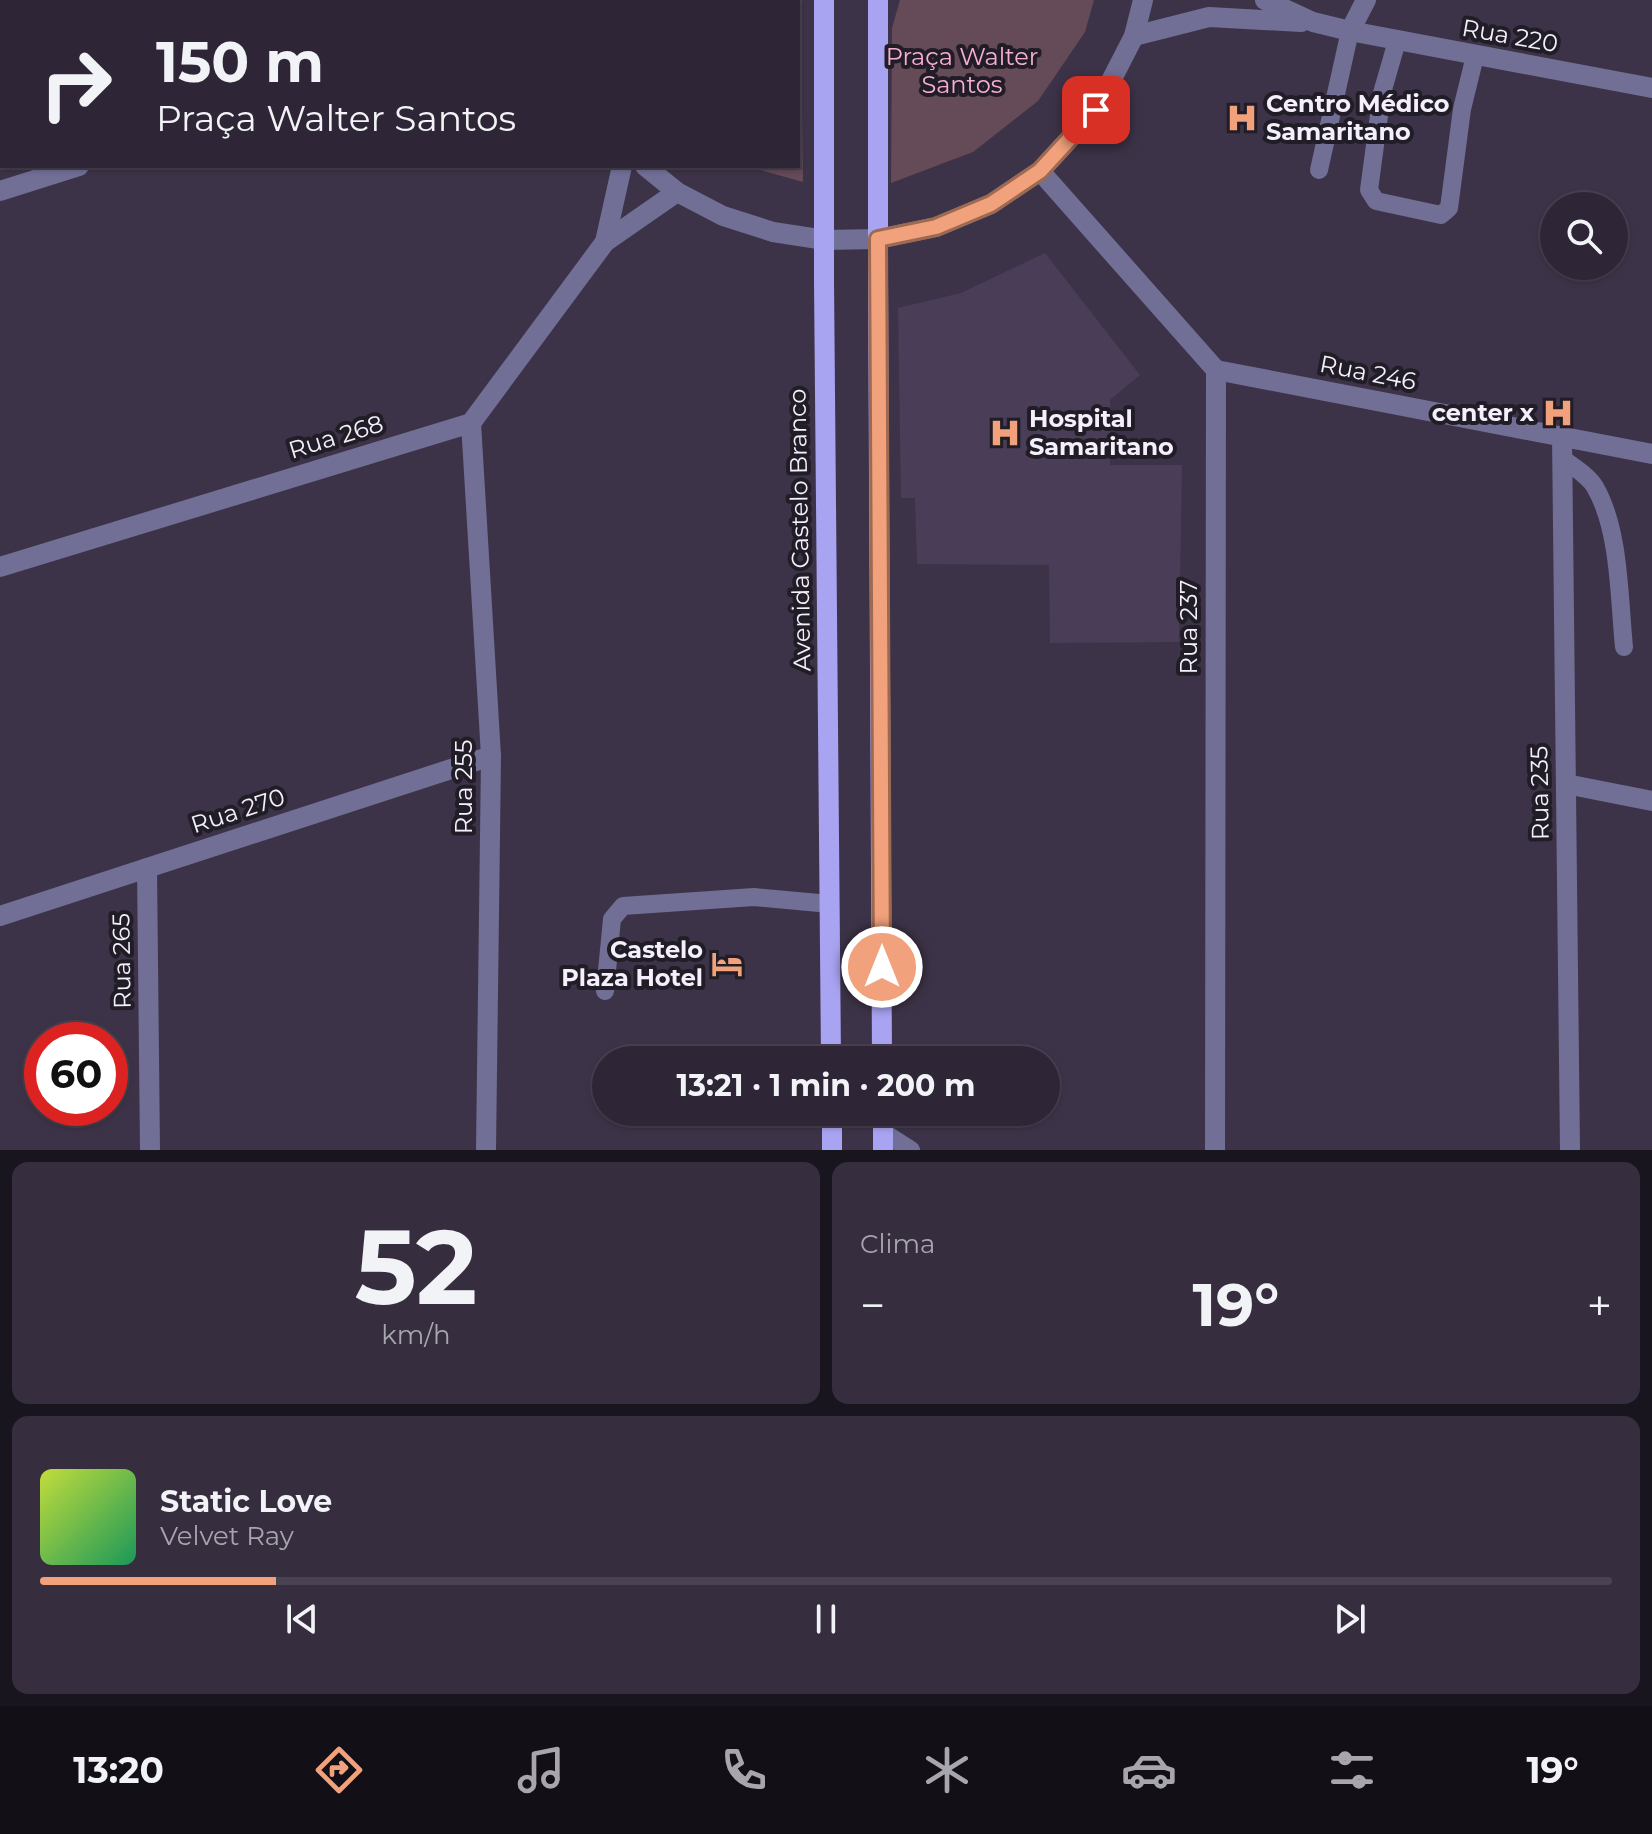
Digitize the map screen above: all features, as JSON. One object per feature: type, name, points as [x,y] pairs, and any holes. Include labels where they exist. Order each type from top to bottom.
[{"type":"main road","name":"Avenida Castelo Branco","points":[[824,0],[831,1046]]},
{"type":"main road","points":[[878,0],[882,1046]]},
{"type":"main road","points":[[832,1126],[832,1150]]},
{"type":"street","points":[[647,168],[677,192],[723,216],[773,232],[825,240],[878,239],[936,227],[991,204],[1040,171],[1096,110],[1134,36],[1143,0]]},
{"type":"street","name":"Rua 220","points":[[1265,0],[1313,22]]},
{"type":"street","points":[[1350,31],[1366,0]]},
{"type":"street","name":"Rua 220","points":[[1134,36],[1209,17],[1313,22],[1397,41],[1652,88]]},
{"type":"street","points":[[0,191],[73,168]]},
{"type":"street","points":[[605,242],[622,168]]},
{"type":"street","points":[[1040,171],[1216,370]]},
{"type":"street","points":[[471,423],[605,242],[677,192]]},
{"type":"street","name":"Rua 246","points":[[1216,370],[1652,454]]},
{"type":"street","name":"Rua 237","points":[[1215,1150],[1216,370]]},
{"type":"street","name":"Rua 268","points":[[0,567],[471,423]]},
{"type":"street","name":"Rua 255","points":[[471,423],[491,756],[486,1150]]},
{"type":"street","name":"Rua 235","points":[[1562,436],[1570,1150]]},
{"type":"street","name":"Rua 270","points":[[0,916],[491,756]]},
{"type":"street","points":[[1566,784],[1652,801]]},
{"type":"street","name":"Rua 265","points":[[147,868],[150,1150]]},
{"type":"lane","points":[[1319,170],[1350,31]]},
{"type":"lane","points":[[1397,41],[1382,93],[1369,190],[1376,201],[1441,215],[1449,208],[1462,109],[1475,56]]},
{"type":"lane","points":[[1562,458],[1595,486],[1613,531],[1624,647]]},
{"type":"lane","points":[[605,991],[612,919],[623,906],[754,897],[830,904]]},
{"type":"lane","points":[[883,1131],[911,1150]]},
{"type":"shaded area","name":"Hospital Samaritano","points":[[1045,253],[1140,375],[1110,400],[1110,465],[1182,465],[1179,642],[1050,643],[1049,565],[917,564],[915,498],[901,498],[898,308],[961,293]]},
{"type":"green space","name":"Praça Walter Santos","points":[[900,0],[1094,0],[1085,32],[1038,101],[973,152],[891,183],[892,28]]},
{"type":"green space","points":[[800,36],[801,38],[803,182],[753,168],[800,168]]},
{"type":"place","name":"Centro Médico Samaritano","points":[[1242,118]]},
{"type":"place","name":"center x","points":[[1558,413]]},
{"type":"place","name":"Hospital Samaritano","points":[[1005,433]]},
{"type":"place","name":"Castelo Plaza Hotel","points":[[727,964]]},
{"type":"route","points":[[882,967],[878,239],[936,227],[991,204],[1040,171],[1096,110]]}]
